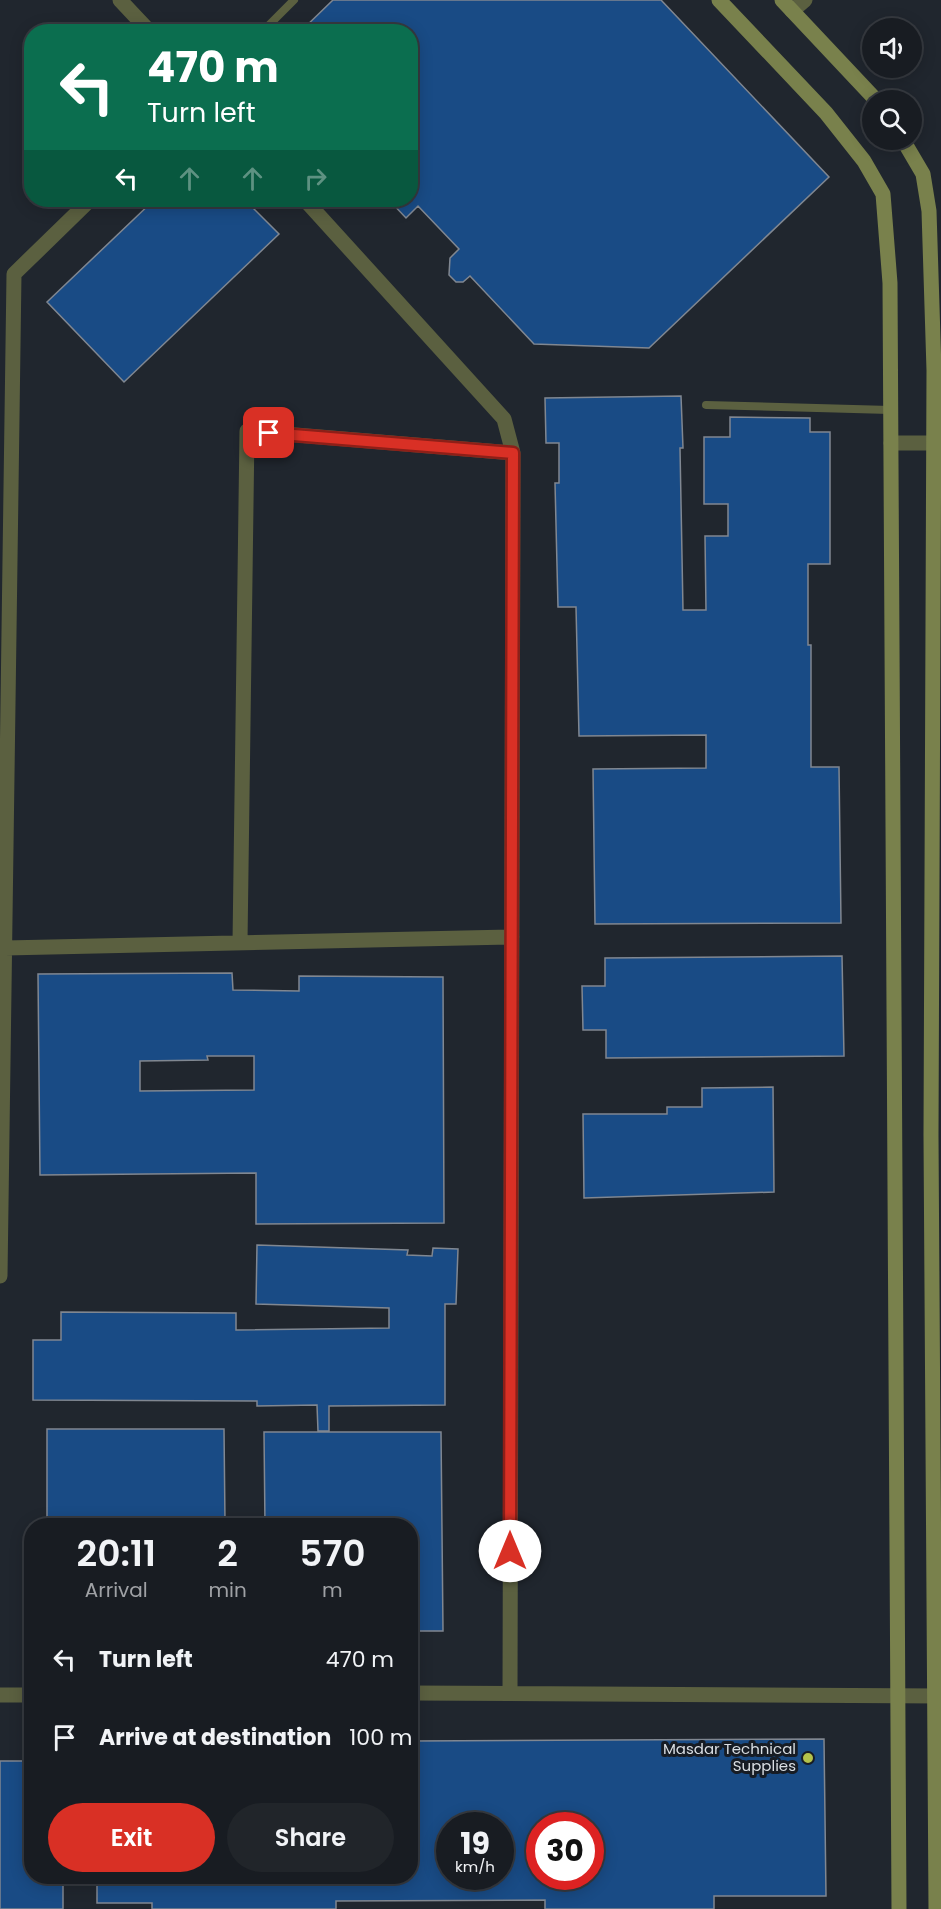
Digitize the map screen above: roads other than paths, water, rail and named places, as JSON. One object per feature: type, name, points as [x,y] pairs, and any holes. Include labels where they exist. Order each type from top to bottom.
[{"type":"main road","points":[[719,0],[826,113],[864,161],[883,194],[890,283],[899,1909]]},
{"type":"main road","points":[[787,6],[867,90]]},
{"type":"main road","points":[[909,150],[923,174],[929,211],[938,442],[931,1123],[937,1696],[936,1909]]},
{"type":"street","points":[[120,0],[142,24]]},
{"type":"street","points":[[787,6],[805,0]]},
{"type":"street","points":[[0,1276],[14,274],[83,207]]},
{"type":"street","points":[[311,207],[504,419],[513,453],[510,1693]]},
{"type":"street","points":[[240,943],[247,431],[513,453]]},
{"type":"street","points":[[891,442],[938,442]]},
{"type":"street","points":[[5,948],[512,937]]},
{"type":"street","points":[[418,1693],[937,1696]]},
{"type":"street","points":[[0,1695],[24,1695]]},
{"type":"lane","points":[[270,24],[294,0]]},
{"type":"lane","points":[[706,405],[890,410]]},
{"type":"place","name":"Masdar Technical Supplies","points":[[808,1758]]}]
